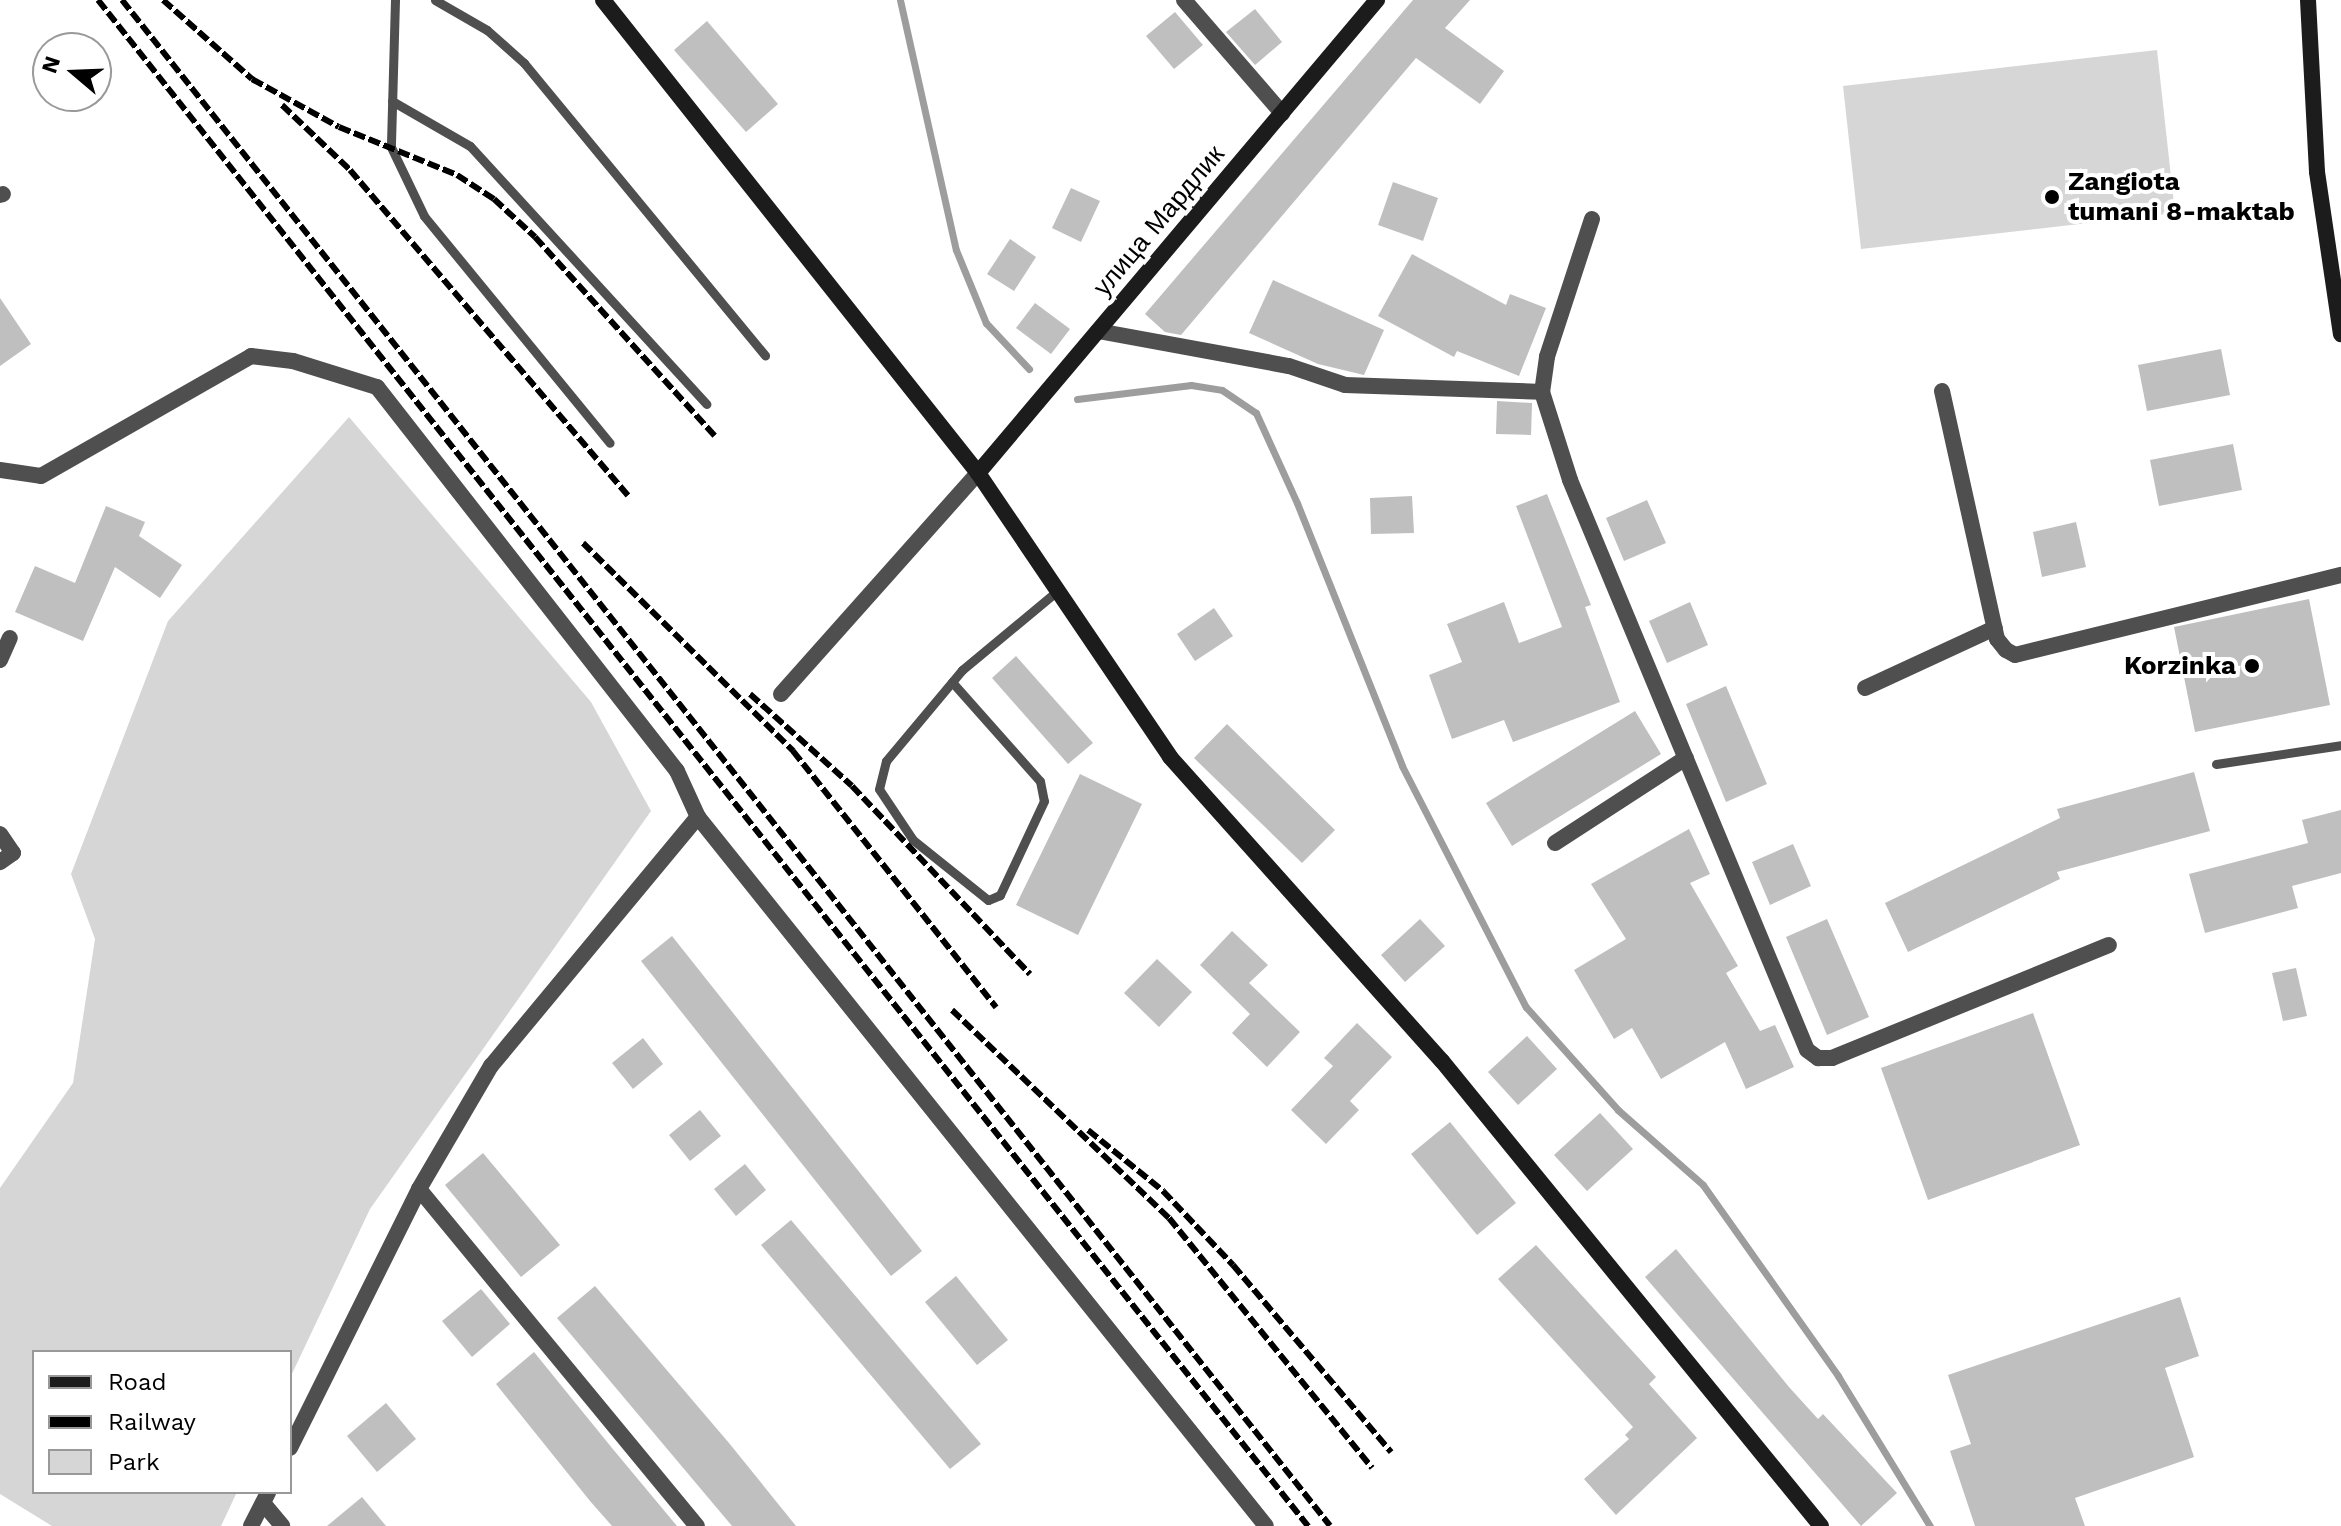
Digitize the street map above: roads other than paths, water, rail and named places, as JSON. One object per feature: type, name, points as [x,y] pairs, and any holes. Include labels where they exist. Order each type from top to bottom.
[{"type":"main road","points":[[603,0],[978,473],[1170,757],[1442,1061],[1821,1526]]},
{"type":"main road","name":"улица Мардлик","points":[[978,473],[1377,0]]},
{"type":"main road","points":[[2308,0],[2317,172],[2341,334]]},
{"type":"street","points":[[1184,0],[1282,113]]},
{"type":"street","points":[[1592,219],[1547,357],[1542,392],[1570,480],[1807,1050],[1818,1058],[1832,1058],[2109,945]]},
{"type":"street","points":[[1098,331],[1289,366],[1356,387],[1542,392]]},
{"type":"street","points":[[0,470],[41,476],[251,356],[293,361],[377,387],[677,771],[698,817],[1266,1526]]},
{"type":"street","points":[[1942,391],[1997,639],[2015,655],[2341,575]]},
{"type":"street","points":[[781,694],[978,473]]},
{"type":"street","points":[[1865,688],[1995,628]]},
{"type":"street","points":[[0,660],[10,638]]},
{"type":"street","points":[[1555,843],[1686,758]]},
{"type":"street","points":[[292,1444],[419,1189],[491,1066],[698,817]]},
{"type":"street","points":[[0,834],[13,853],[0,862]]},
{"type":"street","points":[[419,1189],[697,1526]]},
{"type":"street","points":[[251,1526],[265,1498]]},
{"type":"street","points":[[265,1498],[282,1526]]},
{"type":"lane","points":[[395,0],[391,147],[424,216],[610,443]]},
{"type":"lane","points":[[435,0],[487,30],[524,63],[765,355]]},
{"type":"lane","points":[[392,101],[470,146],[706,404]]},
{"type":"lane","points":[[952,682],[1040,781],[1044,801],[1000,895],[988,900],[913,840],[879,789],[886,761],[952,682],[1057,591]]},
{"type":"lane","points":[[2216,764],[2341,745]]},
{"type":"waterway","points":[[900,0],[956,250],[986,323],[1029,369]]},
{"type":"waterway","points":[[1077,399],[1191,385],[1222,390],[1256,413],[1297,503],[1402,766],[1526,1007],[1618,1110],[1703,1185],[1838,1376],[1930,1526]]},
{"type":"railway","points":[[98,0],[1308,1526]]},
{"type":"railway","points":[[122,0],[1330,1526]]},
{"type":"railway","points":[[163,0],[252,79],[339,127],[457,175],[494,199],[535,237],[715,436]]},
{"type":"railway","points":[[282,105],[350,170],[628,496]]},
{"type":"railway","points":[[583,543],[793,751],[996,1007]]},
{"type":"railway","points":[[750,694],[852,786],[1030,974]]},
{"type":"railway","points":[[952,1010],[1169,1218],[1372,1468]]},
{"type":"railway","points":[[1088,1130],[1163,1191],[1233,1265],[1391,1452]]},
{"type":"place","name":"Zangiota tumani 8-maktab","points":[[2052,197]]},
{"type":"place","name":"Korzinka","points":[[2252,666]]}]
